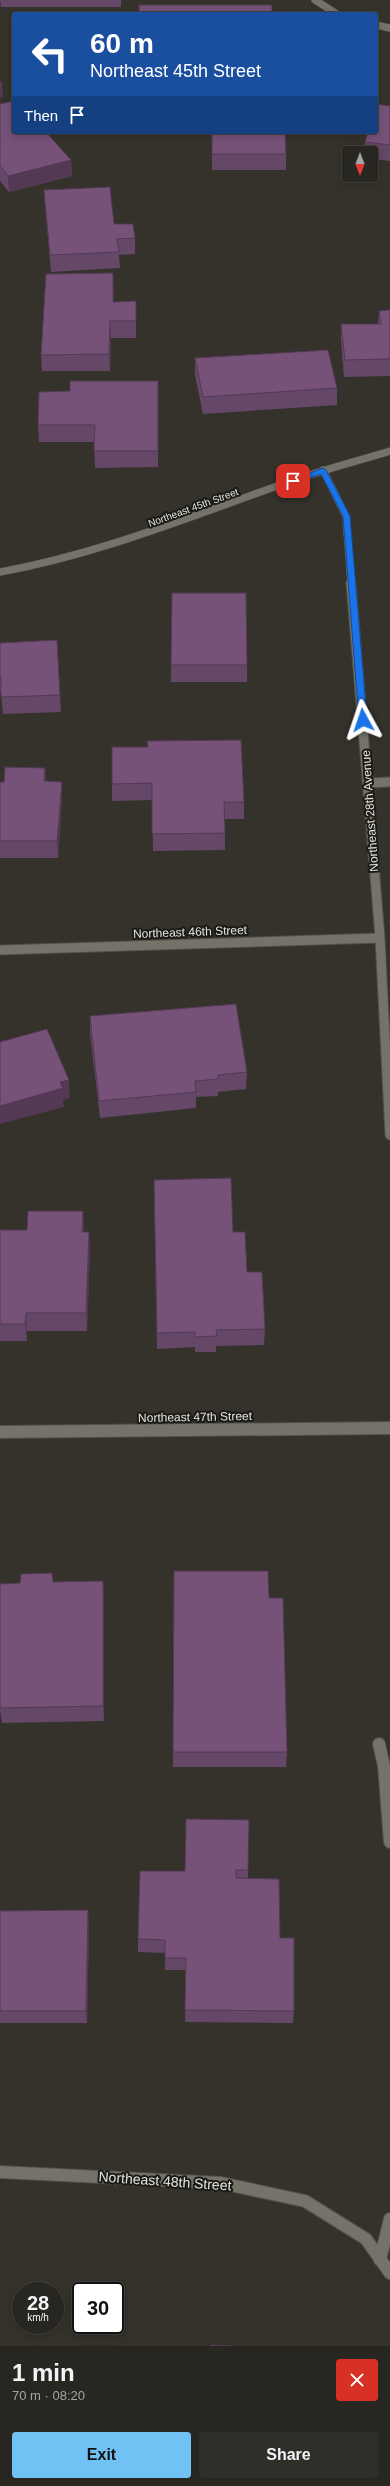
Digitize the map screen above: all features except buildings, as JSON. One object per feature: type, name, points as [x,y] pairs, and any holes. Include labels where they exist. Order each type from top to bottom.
[{"type":"street","points":[[315,0],[334,12]]},
{"type":"street","points":[[378,25],[390,28]]},
{"type":"street","name":"Northeast 45th Street","points":[[0,572],[19,569],[129,542],[323,470],[390,451]]},
{"type":"street","name":"Northeast 28th Avenue","points":[[323,470],[346,516],[380,938],[390,1135]]},
{"type":"street","points":[[368,783],[390,782]]},
{"type":"street","name":"Northeast 46th Street","points":[[0,950],[380,938]]},
{"type":"street","name":"Northeast 47th Street","points":[[0,1432],[390,1428]]},
{"type":"street","points":[[379,1744],[384,1766],[390,1842]]},
{"type":"street","name":"Northeast 48th Street","points":[[0,2172],[221,2183],[305,2201],[366,2239],[380,2260]]},
{"type":"street","points":[[390,2219],[380,2260],[390,2273]]},
{"type":"route","points":[[293,481],[323,470],[346,516],[363,720]]}]
